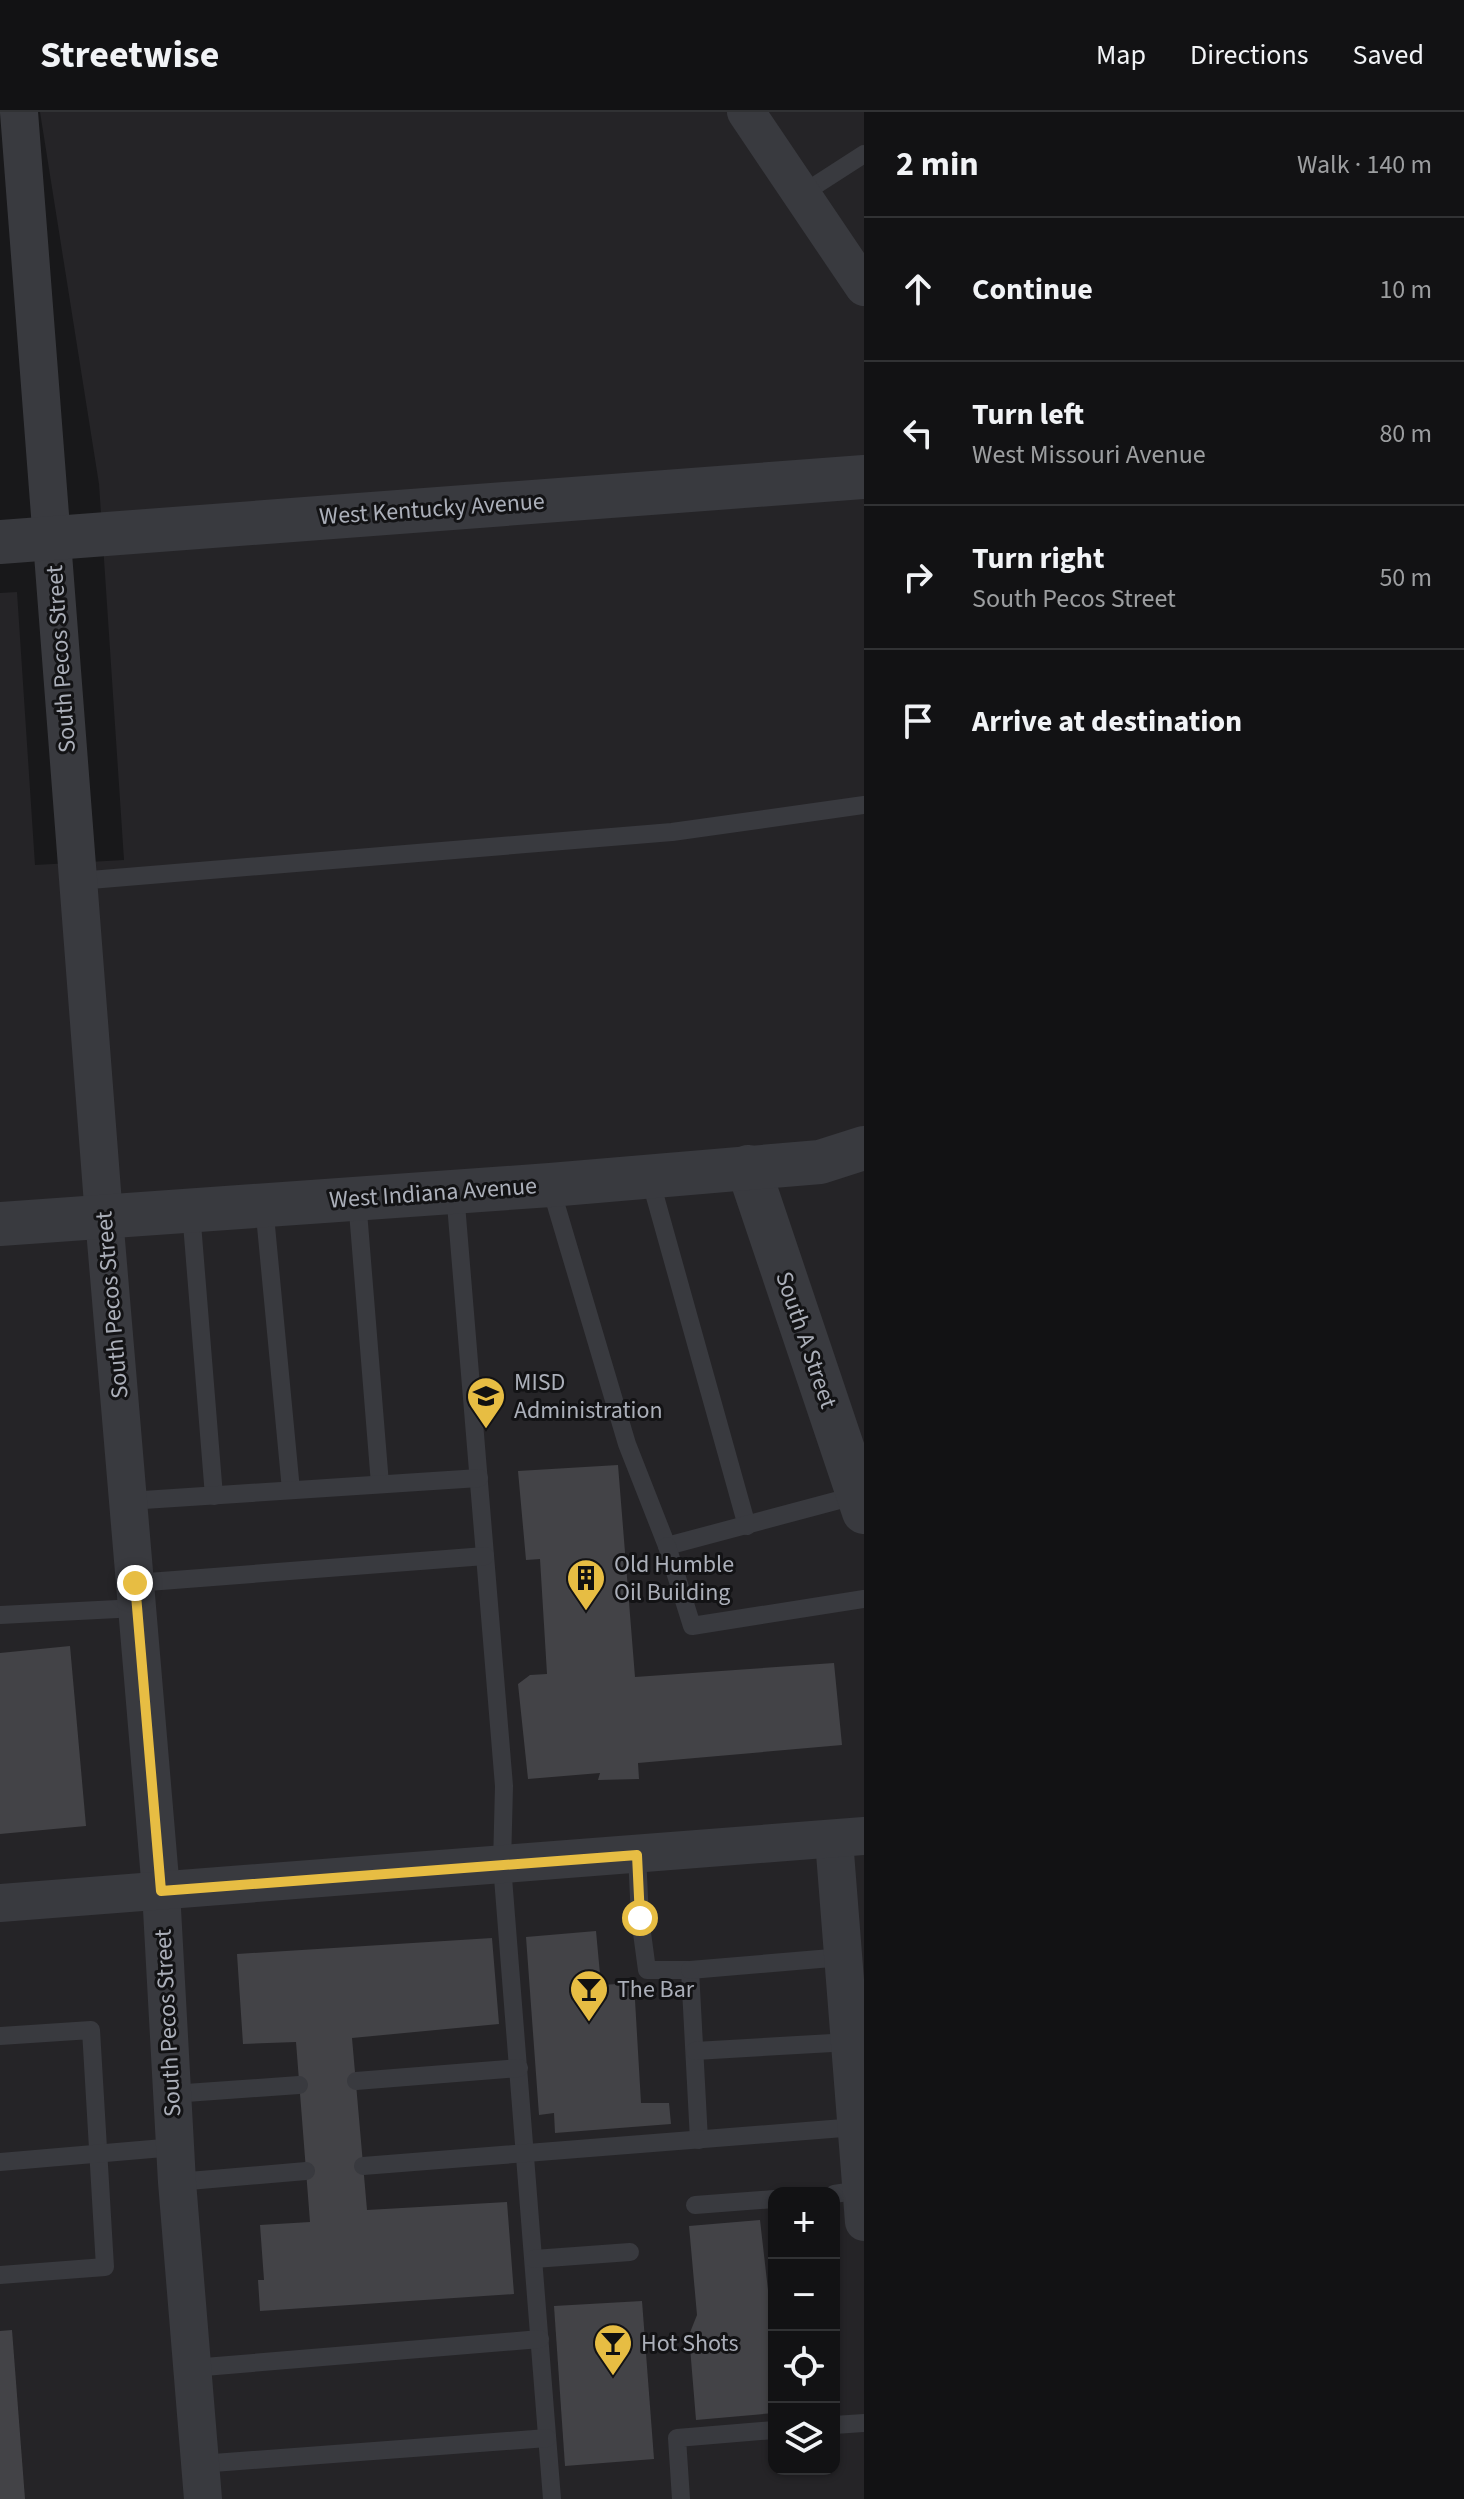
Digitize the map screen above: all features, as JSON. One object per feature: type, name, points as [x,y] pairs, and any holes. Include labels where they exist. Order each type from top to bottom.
[{"type":"street","name":"South Pecos Street","points":[[19,112],[104,1217],[161,1891],[176,2165],[201,2482]]},
{"type":"street","points":[[746,112],[864,287]]},
{"type":"street","name":"West Kentucky Avenue","points":[[0,542],[864,477]]},
{"type":"street","name":"West Indiana Avenue","points":[[0,1224],[550,1185],[820,1162],[864,1148]]},
{"type":"street","name":"South A Street","points":[[748,1167],[861,1504]]},
{"type":"street","points":[[0,1903],[849,1838],[843,1957],[856,2127],[853,2202]]},
{"type":"lane","points":[[802,194],[864,154]]},
{"type":"lane","points":[[78,881],[672,832],[864,805]]},
{"type":"lane","points":[[649,1175],[747,1526]]},
{"type":"lane","points":[[550,1185],[627,1444],[667,1546],[692,1626],[864,1599]]},
{"type":"lane","points":[[455,1192],[504,1786],[502,1865],[552,2499]]},
{"type":"lane","points":[[357,1199],[380,1484]]},
{"type":"lane","points":[[264,1205],[291,1490]]},
{"type":"lane","points":[[191,1211],[214,1496]]},
{"type":"lane","points":[[128,1501],[479,1478]]},
{"type":"lane","points":[[667,1546],[747,1526],[861,1504]]},
{"type":"lane","points":[[0,1615],[136,1596],[485,1556]]},
{"type":"lane","points":[[637,1855],[640,1918],[647,1970],[690,1970],[843,1957]]},
{"type":"lane","points":[[690,1970],[699,2140]]},
{"type":"lane","points":[[0,2036],[91,2030],[105,2267],[0,2275]]},
{"type":"lane","points":[[695,2051],[850,2042]]},
{"type":"lane","points":[[356,2081],[519,2068]]},
{"type":"lane","points":[[172,2094],[299,2085]]},
{"type":"lane","points":[[363,2166],[856,2127]]},
{"type":"lane","points":[[0,2162],[98,2153],[176,2165],[306,2171]]},
{"type":"lane","points":[[695,2205],[768,2199]]},
{"type":"lane","points":[[534,2259],[630,2252]]},
{"type":"lane","points":[[192,2368],[540,2339]]},
{"type":"lane","points":[[840,2425],[864,2423]]},
{"type":"lane","points":[[681,2499],[677,2438],[768,2430]]},
{"type":"lane","points":[[201,2482],[547,2438]]},
{"type":"shaded area","points":[[40,112],[864,112],[864,2499],[0,2499],[0,593],[17,592],[35,865],[124,860],[99,484]]},
{"type":"building","name":"Old Humble Oil Building","points":[[618,1465],[635,1677],[834,1663],[842,1745],[638,1763],[639,1779],[598,1780],[600,1773],[528,1779],[518,1684],[530,1675],[547,1674],[540,1559],[526,1560],[518,1471]]},
{"type":"building","points":[[70,1646],[86,1826],[0,1834],[0,1653]]},
{"type":"building","points":[[596,1931],[601,1985],[634,1983],[641,2103],[669,2103],[671,2124],[555,2133],[554,2113],[539,2115],[526,1937]]},
{"type":"building","points":[[492,1938],[499,2024],[352,2038],[367,2210],[507,2202],[514,2294],[260,2311],[258,2280],[264,2280],[260,2225],[310,2222],[296,2042],[243,2044],[237,1954]]},
{"type":"building","points":[[760,2220],[768,2290],[768,2414],[696,2420],[689,2335],[697,2315],[689,2226]]},
{"type":"building","points":[[642,2301],[654,2459],[565,2466],[554,2306]]},
{"type":"building","points":[[12,2330],[25,2499],[0,2499],[0,2331]]},
{"type":"place","name":"MISD Administration","points":[[486,1430]]},
{"type":"place","name":"Old Humble Oil Building","points":[[586,1612]]},
{"type":"place","name":"The Bar","points":[[589,2023]]},
{"type":"place","name":"Hot Shots","points":[[613,2377]]},
{"type":"route","points":[[135,1583],[161,1891],[637,1855],[640,1918]]}]
